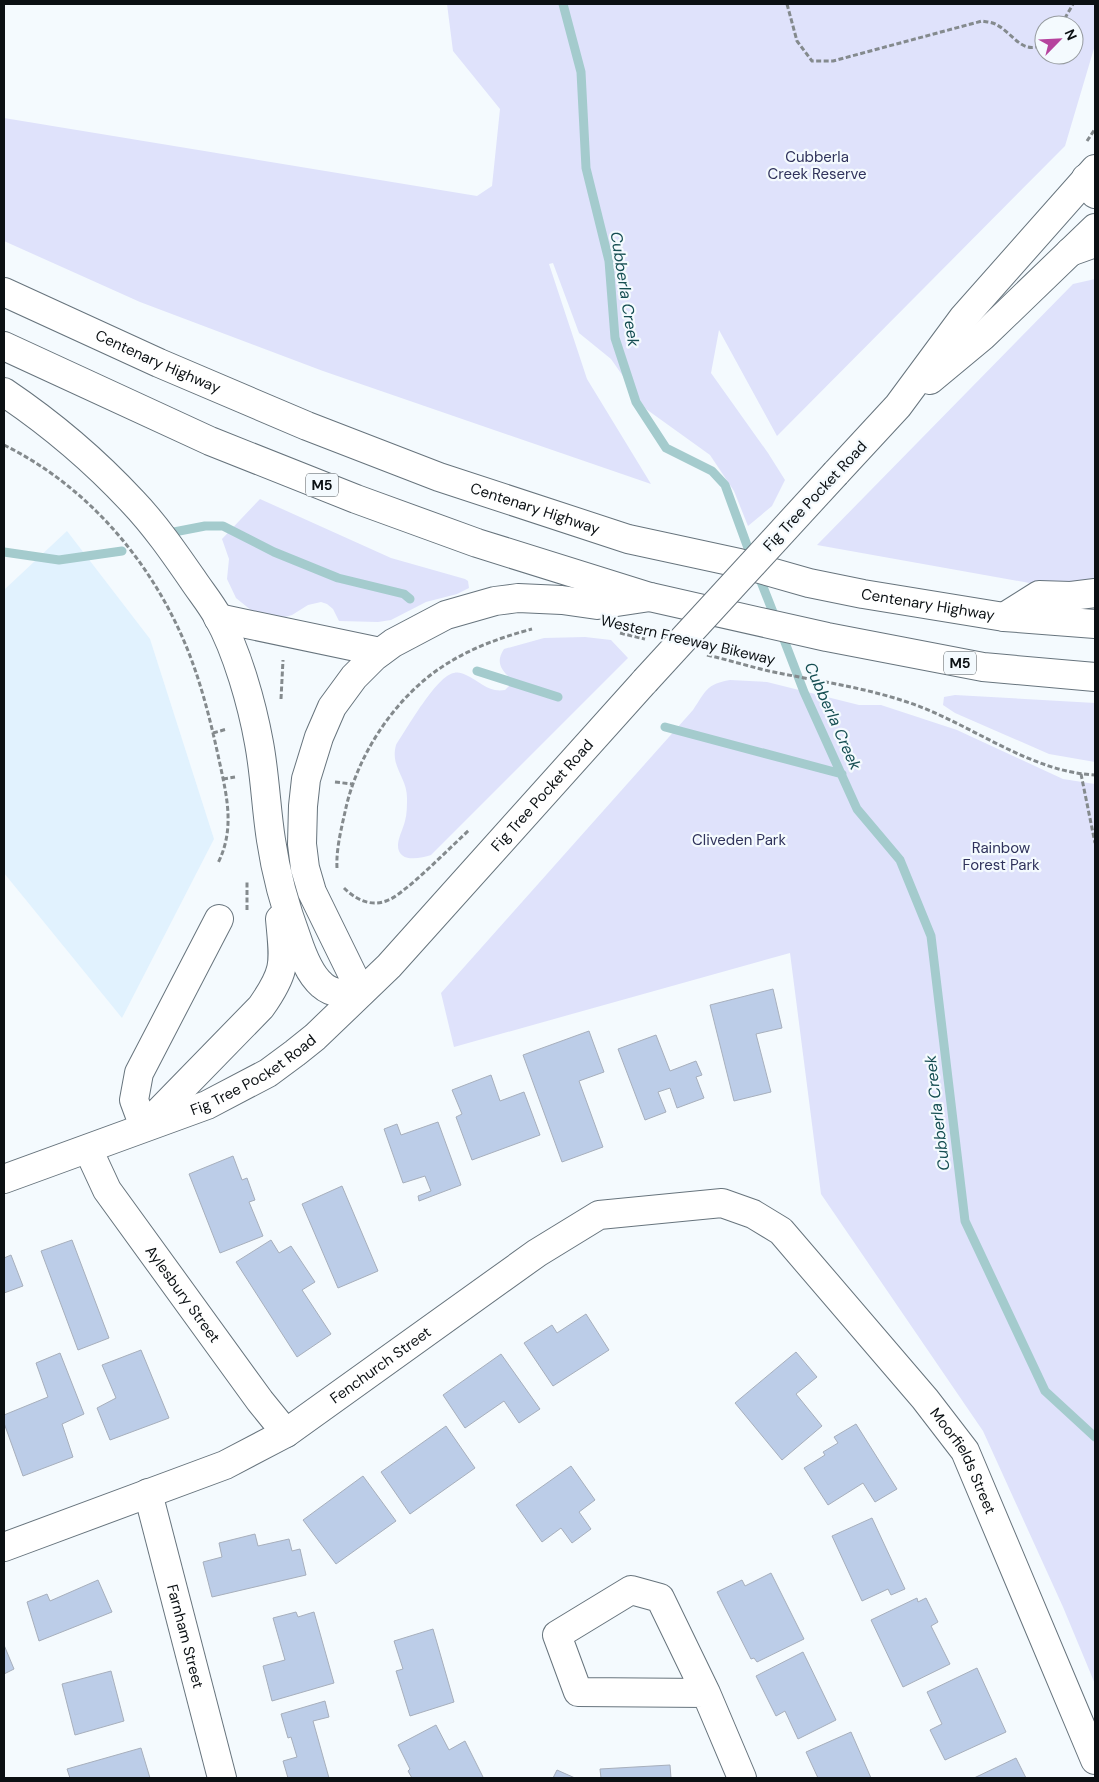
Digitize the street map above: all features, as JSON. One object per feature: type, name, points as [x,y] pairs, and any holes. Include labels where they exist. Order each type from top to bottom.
[{"type":"main road","name":"Fig Tree Pocket Road","points":[[4,1179],[207,1105],[268,1073],[315,1037],[389,966],[645,681],[898,406],[963,318],[1093,180]]},
{"type":"main road","name":"Fig Tree Pocket Road","points":[[898,406],[983,336],[1083,247],[1095,228]]},
{"type":"main road","name":"Centenary Highway","points":[[4,292],[159,363],[297,422],[439,477],[628,539],[739,563],[809,583],[931,607],[1004,617],[1095,624]]},
{"type":"main road","name":"M5","points":[[4,346],[210,441],[356,499],[477,543],[650,597],[827,637],[982,667],[1095,677]]},
{"type":"main road","points":[[4,392],[51,426],[134,502],[180,562],[218,618],[240,674],[259,742],[271,841],[291,922],[307,964],[316,978],[330,991],[342,994],[361,992],[312,892],[305,868],[302,825],[305,787],[310,763],[332,707],[354,677],[380,652],[408,634],[446,615],[495,601],[541,598],[597,605],[650,597]]},
{"type":"main road","points":[[1004,617],[1039,595],[1071,596],[1095,593]]},
{"type":"main road","points":[[218,618],[380,652]]},
{"type":"main road","points":[[220,919],[139,1072],[134,1100],[144,1127],[261,1007],[276,985],[283,967],[277,871]]},
{"type":"main road","name":"Aylesbury Street","points":[[88,1149],[107,1190],[254,1393],[286,1433]]},
{"type":"main road","name":"Fenchurch Street","points":[[4,1547],[225,1465],[286,1433],[537,1253],[599,1216],[722,1203],[753,1214]]},
{"type":"main road","name":"Moorfields Street","points":[[753,1214],[781,1231],[925,1400],[965,1451],[1095,1760]]},
{"type":"main road","name":"Farnham Street","points":[[148,1493],[222,1778]]},
{"type":"main road","points":[[706,1693],[578,1692],[557,1636],[631,1590],[660,1598],[706,1693],[742,1778]]},
{"type":"path","points":[[787,4],[797,41],[812,61],[834,61],[982,21],[996,24],[1023,46],[1034,48]]},
{"type":"path","points":[[1067,15],[1073,4]]},
{"type":"path","points":[[4,446],[23,455],[72,489],[91,506],[143,566],[166,602],[181,633],[199,681],[223,779],[229,832],[226,848],[218,863]]},
{"type":"path","points":[[338,876],[339,846],[352,784],[368,748],[380,729],[424,680],[447,663],[491,641],[533,628]]},
{"type":"path","name":"Western Freeway Bikeway","points":[[612,631],[650,640]]},
{"type":"path","points":[[279,704],[286,632]]},
{"type":"path","name":"Western Freeway Bikeway","points":[[698,652],[907,702],[933,712],[1049,767],[1070,773],[1095,775]]},
{"type":"path","points":[[213,732],[228,729],[226,720]]},
{"type":"path","points":[[1081,774],[1095,843]]},
{"type":"path","points":[[223,779],[238,776]]},
{"type":"path","points":[[341,881],[352,896],[362,901],[374,903],[386,901],[397,895],[428,870]]},
{"type":"path","points":[[247,874],[247,920]]},
{"type":"shaded area","points":[[67,531],[150,639],[214,839],[122,1018],[4,873],[4,590]]},
{"type":"green space","name":"Cubberla Creek Reserve","points":[[447,4],[1095,4],[1095,45],[1065,146],[777,436],[719,330],[711,373],[785,480],[772,506],[748,526],[734,491],[710,455],[646,409],[611,359],[579,333],[553,263],[549,264],[587,379],[651,484],[323,371],[140,302],[4,241],[4,118],[477,196],[492,186],[500,109],[453,51]]},
{"type":"green space","points":[[1095,279],[1095,578],[1075,583],[1035,584],[817,545],[1073,284]]},
{"type":"green space","points":[[260,499],[391,558],[465,579],[468,581],[469,588],[457,594],[426,602],[391,620],[378,622],[339,621],[333,609],[321,602],[308,605],[285,617],[252,611],[236,598],[227,579],[229,559],[222,539]]},
{"type":"green space","points":[[585,637],[611,640],[628,658],[431,855],[421,858],[410,858],[401,854],[398,844],[406,818],[407,798],[395,760],[396,745],[414,716],[439,683],[447,676],[454,673],[462,673],[494,690],[505,690],[510,685],[510,678],[500,665],[500,657],[504,649],[544,638]]},
{"type":"green space","name":"Cliveden Park","points":[[730,680],[767,682],[859,705],[881,705],[957,730],[1063,779],[1095,784],[1095,1684],[1063,1607],[983,1431],[821,1194],[790,953],[454,1047],[441,993],[693,710],[707,689]]},
{"type":"green space","points":[[955,695],[1095,703],[1095,762],[1049,754],[955,713],[943,705],[944,697]]},
{"type":"building","points":[[773,989],[782,1028],[756,1034],[771,1092],[734,1101],[710,1005]]},
{"type":"building","points":[[589,1031],[604,1072],[579,1081],[603,1147],[562,1162],[523,1055]]},
{"type":"building","points":[[656,1035],[670,1071],[696,1061],[702,1075],[696,1077],[704,1098],[677,1108],[670,1088],[658,1092],[666,1112],[645,1120],[618,1049]]},
{"type":"building","points":[[491,1075],[500,1101],[524,1092],[540,1135],[472,1160],[456,1117],[462,1114],[452,1090]]},
{"type":"building","points":[[438,1122],[461,1185],[419,1201],[418,1196],[431,1191],[425,1176],[403,1183],[384,1129],[397,1124],[401,1135]]},
{"type":"building","points":[[233,1156],[242,1180],[247,1178],[255,1200],[249,1202],[263,1236],[220,1253],[189,1174]]},
{"type":"building","points":[[342,1186],[378,1271],[338,1288],[302,1204]]},
{"type":"building","points":[[72,1240],[109,1338],[78,1350],[41,1251]]},
{"type":"building","points":[[271,1240],[279,1253],[291,1246],[315,1282],[302,1290],[331,1334],[297,1357],[236,1262]]},
{"type":"building","points":[[11,1255],[23,1286],[4,1293],[4,1258]]},
{"type":"building","points":[[586,1314],[609,1350],[553,1386],[524,1343],[552,1325],[557,1333]]},
{"type":"building","points":[[141,1350],[169,1418],[110,1440],[97,1408],[116,1398],[102,1365]]},
{"type":"building","points":[[796,1352],[817,1377],[796,1394],[822,1426],[782,1460],[735,1403]]},
{"type":"building","points":[[60,1353],[84,1414],[62,1424],[73,1457],[23,1476],[4,1423],[4,1415],[48,1397],[36,1363]]},
{"type":"building","points":[[501,1354],[540,1409],[519,1423],[504,1401],[465,1428],[443,1395]]},
{"type":"building","points":[[856,1424],[897,1489],[875,1502],[863,1483],[828,1505],[804,1468],[825,1455],[823,1452],[838,1443],[834,1437]]},
{"type":"building","points":[[446,1426],[475,1468],[410,1514],[381,1472]]},
{"type":"building","points":[[571,1466],[595,1500],[579,1512],[591,1529],[572,1543],[561,1528],[542,1542],[516,1505]]},
{"type":"building","points":[[363,1476],[396,1521],[336,1564],[303,1520]]},
{"type":"building","points":[[872,1518],[905,1589],[891,1595],[888,1589],[862,1601],[832,1536]]},
{"type":"building","points":[[255,1534],[258,1546],[289,1539],[292,1551],[300,1549],[306,1575],[212,1597],[203,1562],[222,1557],[219,1543]]},
{"type":"building","points":[[771,1573],[804,1639],[757,1662],[754,1658],[751,1659],[717,1592],[742,1580],[745,1586]]},
{"type":"building","points":[[98,1580],[112,1612],[39,1641],[27,1602],[47,1594],[50,1601]]},
{"type":"building","points":[[917,1598],[918,1602],[926,1598],[938,1622],[931,1626],[950,1664],[903,1687],[871,1620]]},
{"type":"building","points":[[296,1612],[298,1617],[314,1612],[334,1683],[272,1701],[263,1666],[285,1660],[273,1618]]},
{"type":"building","points":[[433,1629],[454,1702],[410,1716],[396,1671],[403,1669],[394,1641]]},
{"type":"building","points":[[4,1645],[14,1669],[4,1674]]},
{"type":"building","points":[[803,1652],[836,1720],[798,1739],[785,1711],[776,1716],[756,1676]]},
{"type":"building","points":[[977,1668],[1006,1732],[945,1760],[930,1730],[942,1724],[927,1692]]},
{"type":"building","points":[[111,1671],[124,1721],[75,1735],[62,1684]]},
{"type":"building","points":[[325,1701],[329,1717],[313,1721],[329,1778],[288,1778],[283,1761],[297,1757],[291,1737],[288,1738],[281,1714]]},
{"type":"building","points":[[436,1725],[449,1750],[465,1741],[483,1777],[412,1778],[408,1771],[410,1769],[398,1745]]},
{"type":"building","points":[[851,1732],[871,1778],[818,1778],[806,1752]]},
{"type":"building","points":[[141,1748],[150,1778],[70,1778],[67,1769]]},
{"type":"building","points":[[1016,1758],[1026,1778],[974,1778]]},
{"type":"building","points":[[670,1765],[671,1778],[601,1778],[600,1769]]},
{"type":"building","points":[[557,1770],[575,1778],[553,1778]]},
{"type":"waterway","name":"Cubberla Creek","points":[[563,4],[581,72],[586,168],[609,261],[615,338],[636,402],[666,448],[712,471],[725,485],[752,559]]},
{"type":"waterway","points":[[174,532],[205,526],[223,526],[274,552],[338,578],[404,594],[410,599]]},
{"type":"waterway","points":[[4,552],[59,560],[122,551]]},
{"type":"waterway","name":"Cubberla Creek","points":[[758,574],[776,620]]},
{"type":"waterway","name":"Cubberla Creek","points":[[781,632],[804,692],[857,809],[900,860],[931,936],[965,1221],[1045,1391],[1095,1437]]},
{"type":"waterway","points":[[477,671],[558,697]]},
{"type":"waterway","points":[[665,727],[842,774]]},
{"type":"park label","name":"Rainbow Forest Park","points":[[1001,856]]}]
